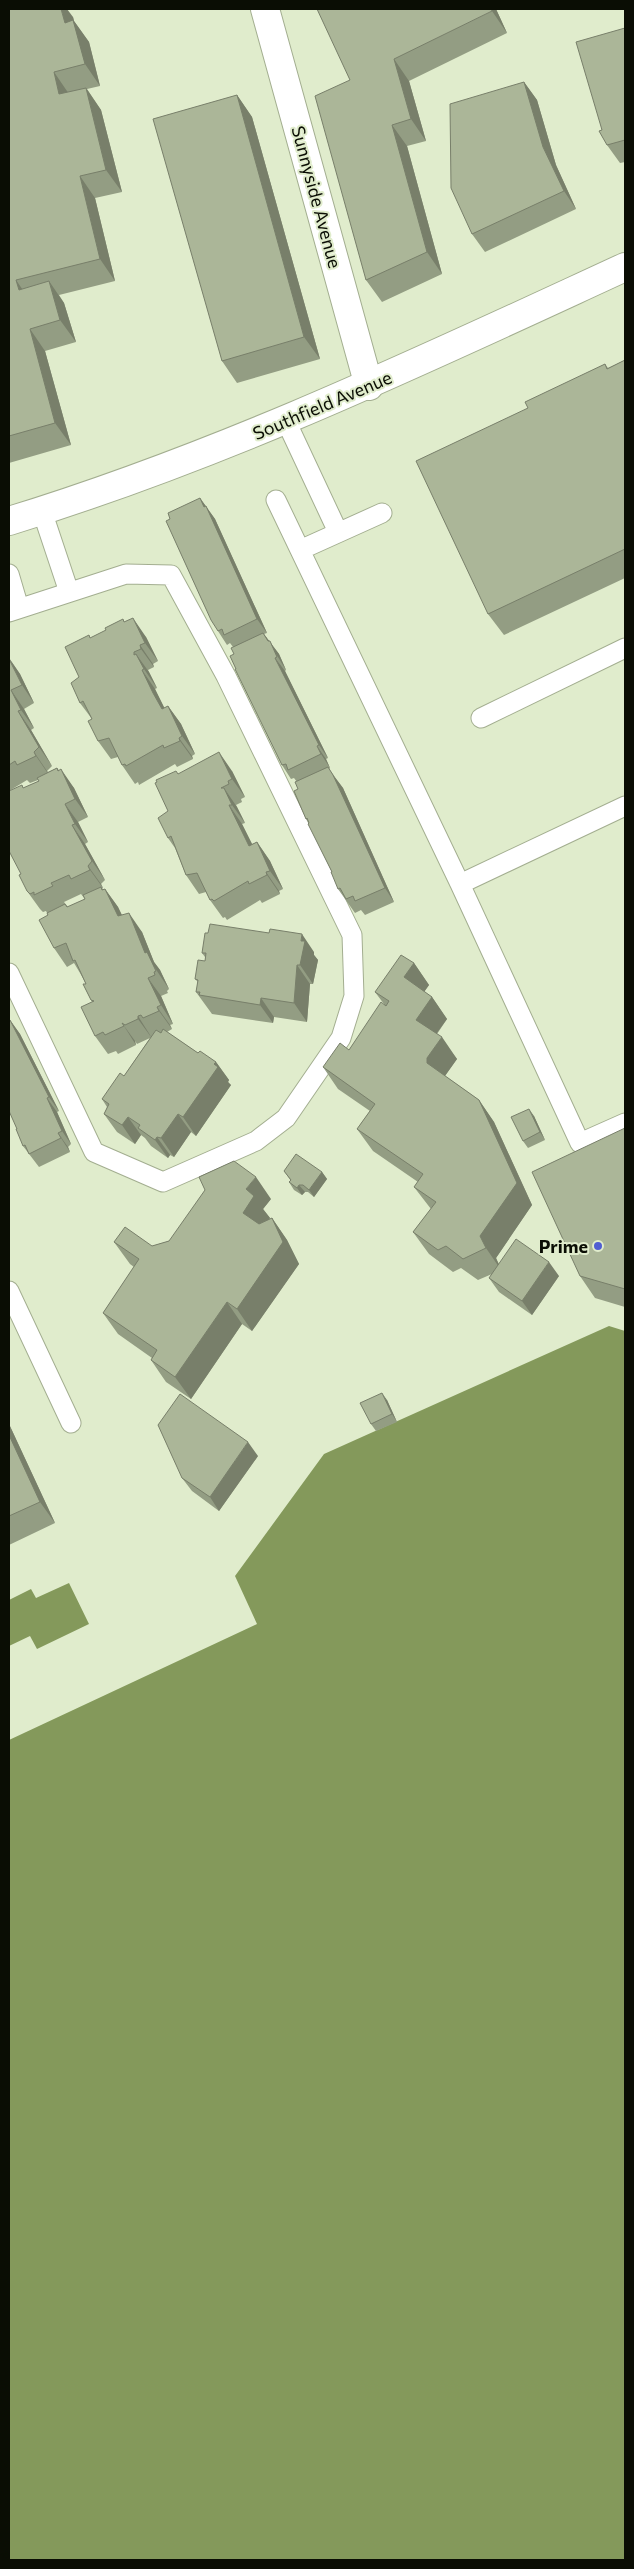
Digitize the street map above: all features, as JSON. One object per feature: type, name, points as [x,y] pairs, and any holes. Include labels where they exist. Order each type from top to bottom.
[{"type":"street","name":"Sunnyside Avenue","points":[[265,9],[369,386]]},
{"type":"street","name":"Southfield Avenue","points":[[9,521],[174,465],[286,421],[369,386],[625,267]]},
{"type":"lane","points":[[286,421],[338,532]]},
{"type":"lane","points":[[276,500],[460,884],[580,1143],[625,1123]]},
{"type":"lane","points":[[42,511],[69,592]]},
{"type":"lane","points":[[300,550],[382,513]]},
{"type":"lane","points":[[9,574],[14,610],[126,574],[171,575],[226,676],[352,935],[354,996],[341,1038],[286,1118],[256,1141],[163,1182],[94,1152],[9,973]]},
{"type":"lane","points":[[481,718],[625,648]]},
{"type":"lane","points":[[460,884],[625,806]]},
{"type":"lane","points":[[9,1291],[71,1423]]},
{"type":"shaded area","points":[[609,1326],[625,1331],[625,2560],[9,2560],[9,1740],[257,1624],[235,1576],[324,1454]]},
{"type":"shaded area","points":[[69,1583],[89,1624],[37,1649],[30,1636],[9,1646],[9,1600],[31,1589],[36,1598]]},
{"type":"building","points":[[9,9],[61,9],[65,23],[73,20],[85,64],[54,72],[59,94],[86,88],[106,170],[80,176],[100,259],[16,280],[19,290],[49,281],[60,320],[30,329],[55,423],[9,436]]},
{"type":"building","points":[[317,9],[491,9],[492,11],[394,59],[411,119],[392,125],[427,252],[366,280],[315,96],[350,80]]},
{"type":"building","points":[[625,28],[625,140],[607,145],[599,131],[602,130],[576,42]]},
{"type":"building","points":[[524,82],[543,147],[564,191],[472,234],[451,188],[450,104]]},
{"type":"building","points":[[237,95],[304,337],[222,361],[153,119]]},
{"type":"building","points":[[625,360],[625,549],[488,614],[416,461],[528,408],[525,402],[605,364],[607,369]]},
{"type":"building","points":[[200,498],[204,507],[206,506],[257,619],[224,635],[222,629],[218,631],[211,620],[166,521],[170,519],[168,513]]},
{"type":"building","points":[[133,618],[145,643],[140,645],[141,649],[134,652],[134,655],[136,654],[144,669],[142,670],[162,709],[168,706],[182,736],[179,738],[180,741],[164,748],[163,745],[126,766],[125,764],[122,765],[109,738],[98,741],[88,721],[92,719],[83,701],[80,703],[71,683],[79,677],[65,647],[89,635],[90,638],[123,619],[124,622]]},
{"type":"building","points":[[263,633],[268,641],[270,641],[277,657],[275,658],[319,745],[317,746],[321,754],[288,770],[286,764],[282,765],[230,656],[234,654],[231,648]]},
{"type":"building","points":[[9,659],[22,685],[11,690],[21,710],[18,711],[39,747],[34,752],[36,756],[17,765],[15,761],[9,765]]},
{"type":"building","points":[[219,752],[232,779],[228,781],[229,784],[221,788],[224,788],[232,805],[229,805],[249,846],[257,842],[270,871],[266,872],[267,875],[249,884],[248,881],[214,901],[210,900],[197,873],[186,875],[171,836],[168,838],[158,818],[168,811],[155,783],[157,782],[156,780],[176,771],[178,774]]},
{"type":"building","points":[[328,767],[385,888],[355,901],[353,896],[346,899],[340,888],[338,889],[294,791],[298,789],[295,782]]},
{"type":"building","points":[[57,768],[58,771],[61,769],[75,799],[65,804],[75,824],[72,825],[92,861],[88,866],[90,870],[71,879],[69,875],[51,883],[53,886],[34,895],[34,892],[30,894],[27,891],[19,875],[21,874],[9,851],[9,791],[22,785],[23,788],[39,781],[37,778]]},
{"type":"building","points":[[101,887],[102,890],[105,889],[118,916],[129,913],[145,953],[147,952],[156,971],[154,972],[155,975],[148,978],[161,1005],[157,1007],[159,1011],[143,1018],[141,1015],[138,1016],[138,1019],[125,1025],[122,1023],[124,1026],[105,1035],[103,1032],[95,1036],[81,1007],[94,1001],[91,1000],[83,984],[86,984],[75,960],[73,961],[66,943],[54,948],[39,920],[48,915],[47,913],[65,904],[67,907],[85,899],[83,895]]},
{"type":"building","points":[[210,924],[269,933],[270,929],[302,934],[301,941],[305,941],[300,965],[297,965],[294,1003],[261,998],[260,1005],[199,995],[200,992],[196,992],[198,980],[195,979],[198,960],[205,961],[206,953],[202,953],[205,933],[208,933]]},
{"type":"building","points":[[401,955],[414,963],[404,977],[432,997],[416,1020],[442,1037],[427,1058],[427,1063],[479,1100],[517,1183],[480,1236],[486,1248],[463,1259],[446,1246],[438,1250],[413,1232],[436,1202],[414,1187],[423,1174],[357,1129],[375,1104],[323,1067],[340,1043],[349,1050],[381,1002],[386,1006],[389,1001],[375,992]]},
{"type":"building","points":[[10,1020],[49,1097],[47,1098],[62,1131],[58,1133],[61,1138],[29,1154],[25,1145],[23,1146],[9,1111]]},
{"type":"building","points":[[163,1029],[198,1053],[200,1051],[216,1062],[214,1064],[218,1067],[183,1117],[178,1114],[161,1138],[157,1137],[155,1140],[138,1128],[140,1125],[128,1117],[122,1125],[104,1114],[109,1104],[102,1099],[120,1073],[124,1076],[156,1030],[161,1033]]},
{"type":"building","points":[[529,1109],[540,1132],[523,1141],[511,1117]]},
{"type":"building","name":"Prime","points":[[625,1128],[625,1289],[580,1276],[532,1172]]},
{"type":"building","points":[[296,1154],[322,1172],[309,1190],[303,1185],[299,1185],[297,1188],[289,1182],[291,1180],[284,1171]]},
{"type":"building","points":[[234,1161],[256,1177],[246,1189],[254,1196],[243,1213],[259,1224],[272,1218],[283,1242],[237,1309],[227,1302],[175,1377],[151,1360],[157,1350],[103,1313],[139,1259],[114,1242],[125,1227],[152,1246],[169,1241],[205,1190],[199,1177]]},
{"type":"building","points":[[516,1239],[549,1262],[522,1301],[489,1278]]},
{"type":"building","points":[[382,1393],[392,1414],[371,1424],[360,1403]]},
{"type":"building","points":[[180,1394],[248,1442],[210,1497],[182,1478],[158,1425]]},
{"type":"building","points":[[9,1435],[40,1502],[9,1516]]},
{"type":"place","name":"Prime","points":[[598,1246]]}]
